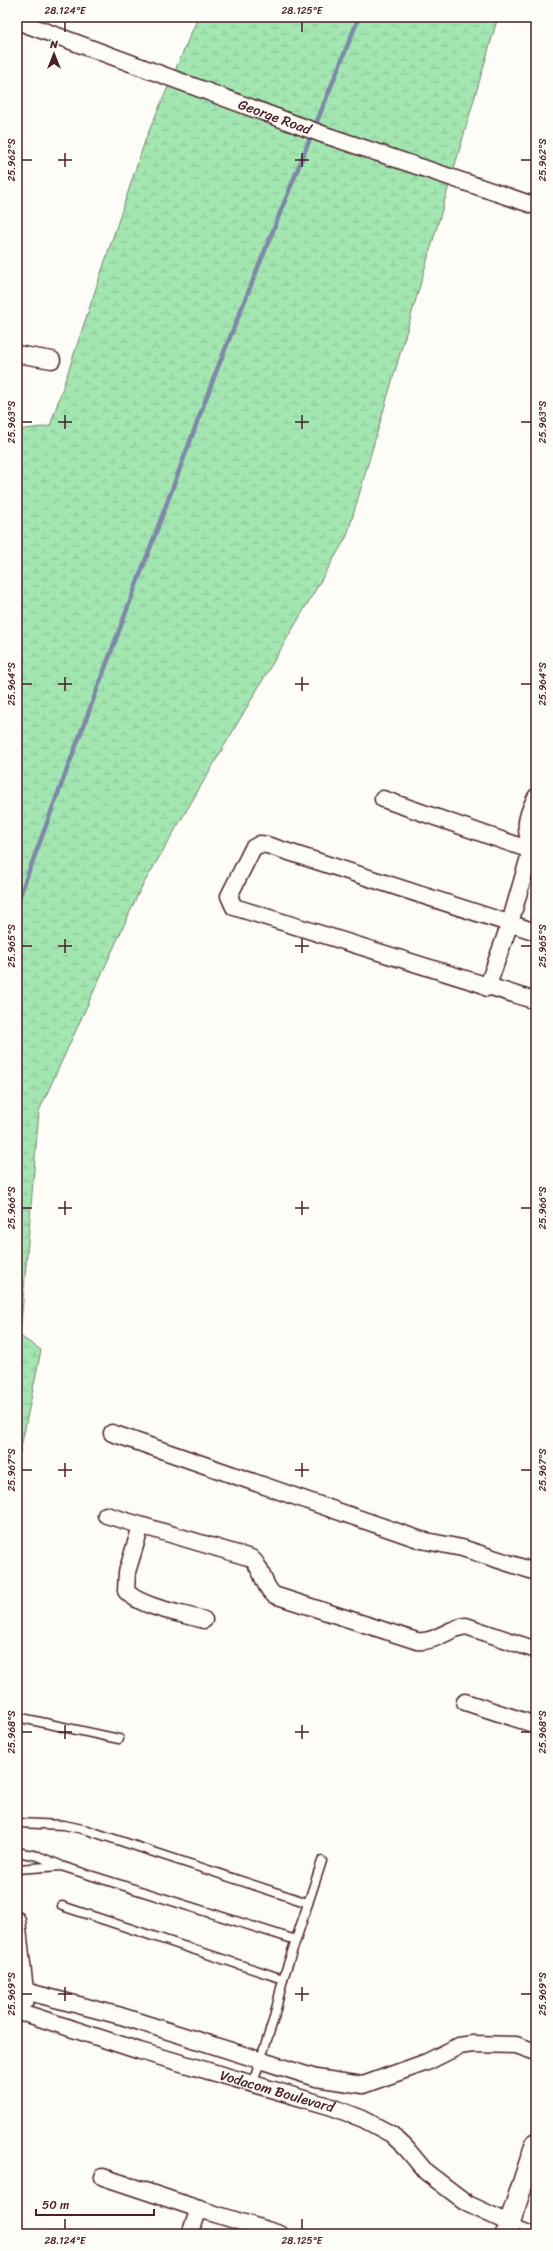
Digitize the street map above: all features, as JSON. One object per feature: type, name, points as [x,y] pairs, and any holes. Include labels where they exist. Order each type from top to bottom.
[{"type":"street","name":"George Road","points":[[17,21],[322,134],[536,206]]},
{"type":"street","points":[[17,354],[52,360]]},
{"type":"street","points":[[487,988],[534,850],[525,828],[528,812],[536,798]]},
{"type":"street","points":[[383,799],[534,850]]},
{"type":"street","points":[[536,932],[260,844],[253,848],[229,896],[234,907],[487,988],[536,1001]]},
{"type":"street","points":[[112,1433],[421,1540],[462,1548],[536,1572]]},
{"type":"street","points":[[106,1515],[251,1558],[259,1567],[268,1590],[274,1595],[417,1641],[432,1640],[456,1627],[466,1626],[536,1650]]},
{"type":"street","points":[[141,1526],[127,1572],[126,1591],[134,1598],[204,1620]]},
{"type":"street","points":[[465,1702],[536,1725]]},
{"type":"street","points":[[17,1920],[22,2013]]},
{"type":"street","name":"Vodacom Boulevard","points":[[21,1990],[121,2016],[261,2059],[316,2078],[363,2085],[427,2062],[460,2046],[502,2043],[516,2045],[536,2052]]},
{"type":"street","name":"Vodacom Boulevard","points":[[22,2013],[140,2051],[332,2107],[363,2119],[392,2134],[426,2172],[468,2204],[508,2228]]},
{"type":"street","points":[[508,2228],[536,2143]]},
{"type":"street","points":[[103,2177],[280,2234]]},
{"type":"street","points":[[190,2234],[199,2209]]},
{"type":"lane","points":[[17,1717],[119,1739]]},
{"type":"lane","points":[[17,1823],[64,1825],[87,1830],[308,1903]]},
{"type":"lane","points":[[17,1852],[38,1856],[61,1866],[296,1940]]},
{"type":"lane","points":[[253,2083],[283,1979],[322,1861]]},
{"type":"lane","points":[[17,1869],[61,1866]]},
{"type":"lane","points":[[62,1906],[283,1979]]},
{"type":"lane","points":[[508,2228],[536,2232]]},
{"type":"green space","points":[[198,17],[498,17],[347,536],[140,890],[39,1111],[20,1336],[41,1350],[17,1467],[17,430],[50,426],[146,138]]},
{"type":"waterway","points":[[17,903],[216,372],[359,17]]}]
